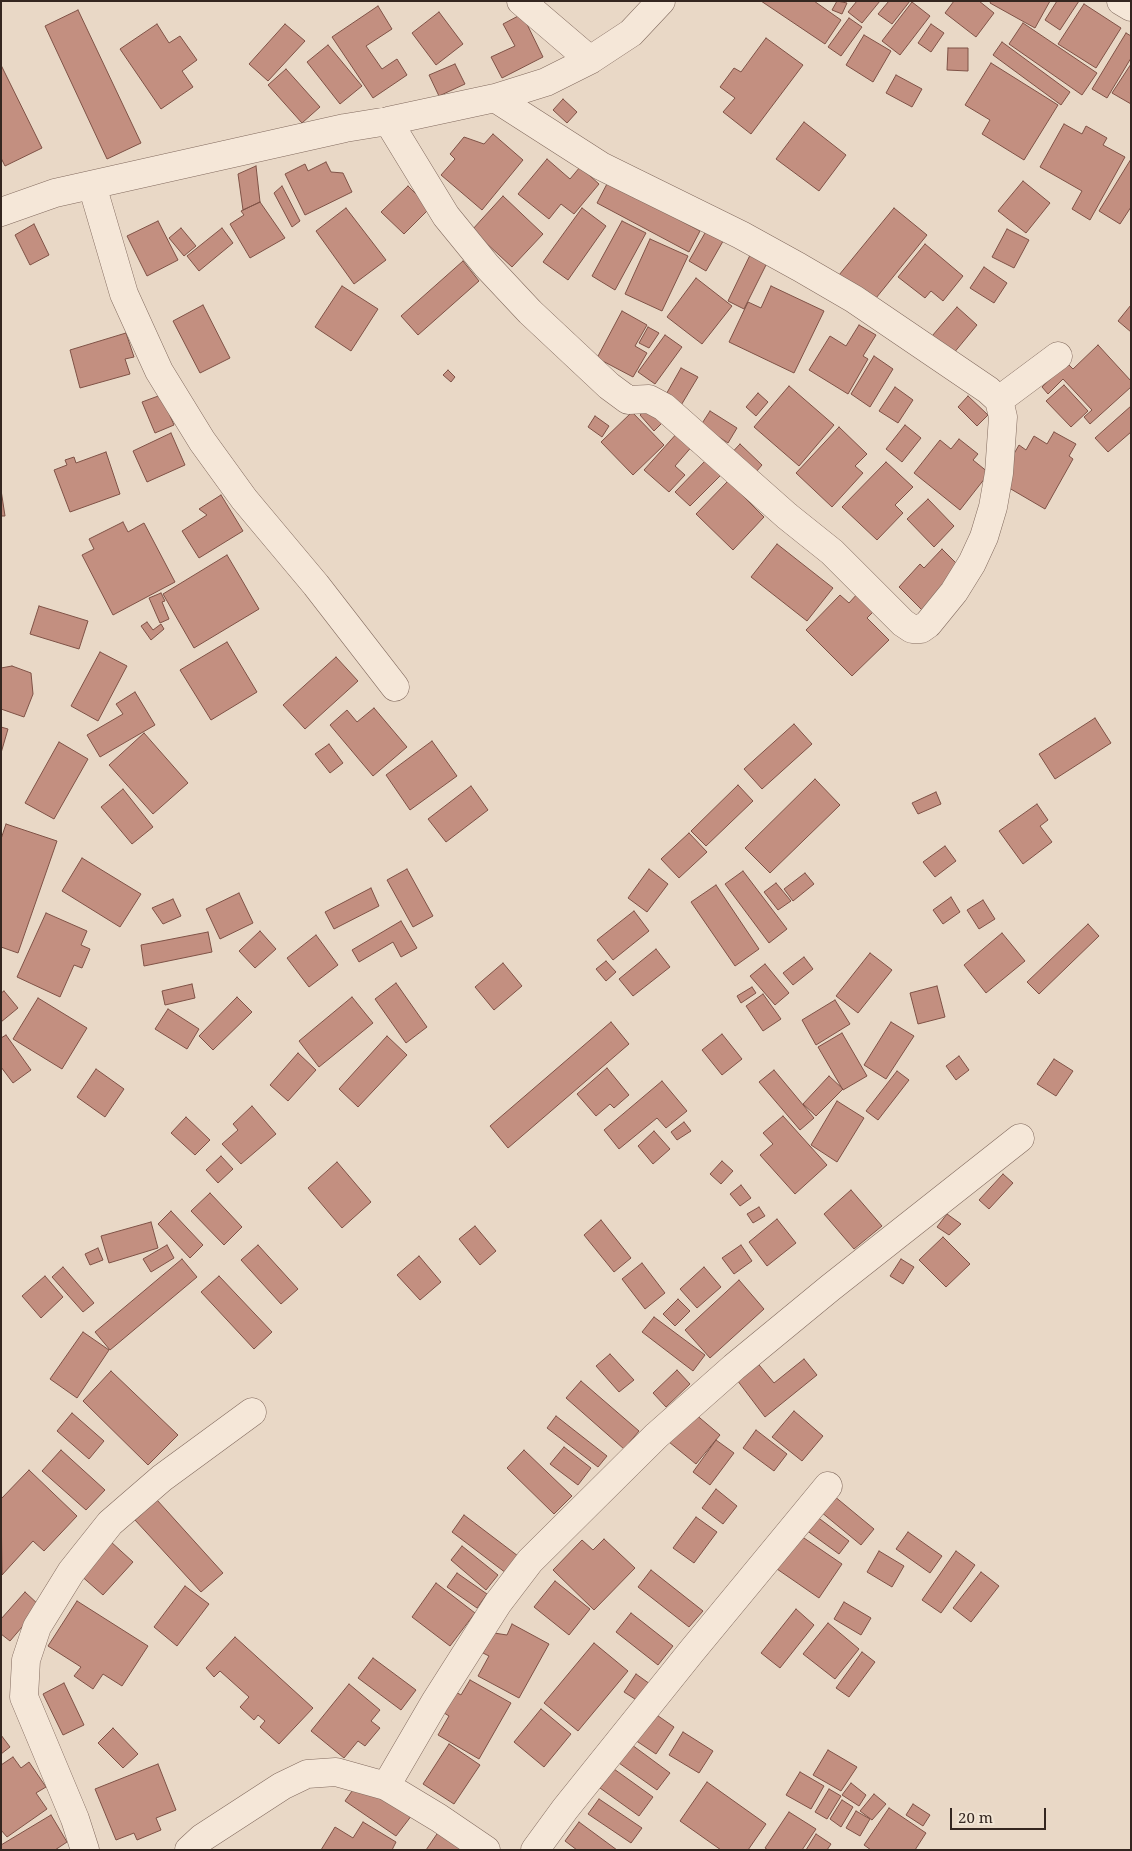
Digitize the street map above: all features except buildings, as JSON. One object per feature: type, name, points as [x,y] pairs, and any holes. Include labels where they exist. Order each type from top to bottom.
[{"type":"street","points":[[522,1],[590,60]]},
{"type":"street","points":[[1,212],[55,194],[92,185],[345,128],[388,121],[495,98],[546,82],[590,60],[630,33],[661,1]]},
{"type":"street","points":[[1122,1],[1131,7]]},
{"type":"street","points":[[388,121],[446,216],[486,265],[530,312],[609,386],[628,400],[649,399],[664,407],[787,516],[832,552],[903,623],[912,629],[921,628],[928,624],[954,592],[972,563],[984,537],[993,507],[999,473],[1003,418],[999,400],[955,367],[854,299],[741,234],[602,166],[495,98]]},
{"type":"street","points":[[92,185],[124,294],[159,372],[202,441],[239,491],[316,584],[395,687]]},
{"type":"street","points":[[999,400],[1058,356]]},
{"type":"street","points":[[386,1786],[435,1702],[498,1603],[530,1561],[656,1436],[734,1367],[1020,1138]]},
{"type":"street","points":[[85,1850],[75,1820],[24,1697],[26,1660],[38,1627],[71,1572],[110,1523],[162,1478],[252,1412]]},
{"type":"street","points":[[535,1850],[564,1809],[828,1486]]},
{"type":"street","points":[[190,1850],[202,1838],[282,1786],[307,1774],[336,1772],[386,1786],[439,1818],[486,1850]]}]
